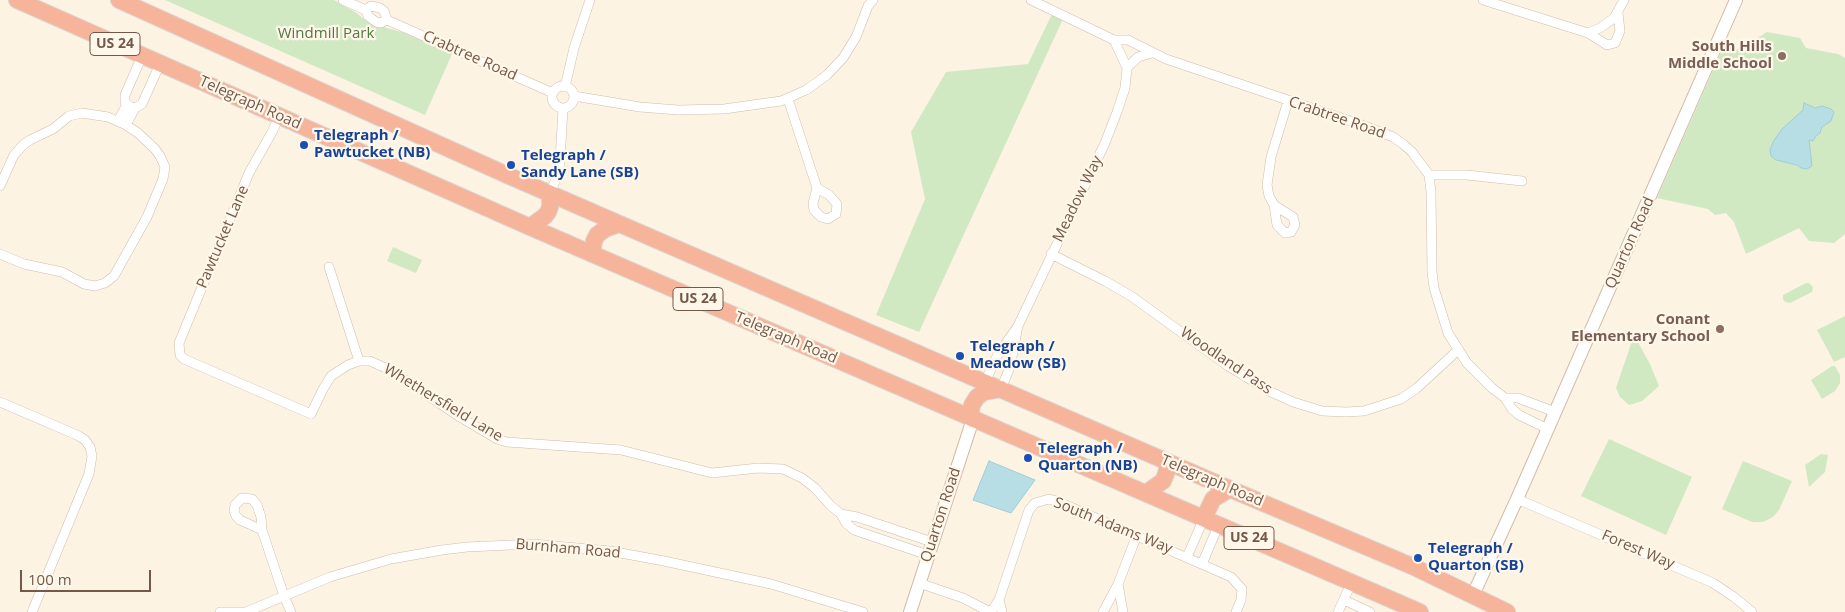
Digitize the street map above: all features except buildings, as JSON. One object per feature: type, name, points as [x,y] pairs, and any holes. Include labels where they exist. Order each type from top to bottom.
[{"type":"highway","name":"Telegraph Road","points":[[17,0],[37,5],[142,56],[249,102],[279,117],[1420,612]]},
{"type":"highway","name":"Telegraph Road","points":[[119,0],[550,194],[1405,563],[1508,612]]},
{"type":"highway","points":[[530,227],[548,212],[550,194]]},
{"type":"highway","points":[[592,254],[597,235],[605,229],[619,224]]},
{"type":"highway","points":[[973,418],[971,412],[972,405],[977,397],[984,392],[1001,389]]},
{"type":"highway","points":[[1146,493],[1163,481],[1168,462]]},
{"type":"highway","points":[[1204,518],[1213,499],[1230,489]]},
{"type":"highway","points":[[1473,595],[1475,601],[1473,612]]},
{"type":"street","name":"Crabtree Road","points":[[343,0],[366,10],[368,16],[376,22],[387,20],[553,93]]},
{"type":"street","points":[[565,87],[572,56],[590,0]]},
{"type":"street","name":"Crabtree Road","points":[[1031,0],[1114,40],[1128,40],[1152,53],[1195,70],[1393,137],[1412,152],[1429,175]]},
{"type":"street","points":[[1482,0],[1588,33],[1607,45],[1615,43],[1620,30],[1618,13]]},
{"type":"street","points":[[1588,33],[1604,25],[1618,13],[1624,0]]},
{"type":"street","name":"Quarton Road","points":[[1473,595],[1736,0]]},
{"type":"street","points":[[574,96],[640,107],[678,110],[733,108],[788,99],[817,83],[843,58],[861,27],[869,2]]},
{"type":"street","points":[[366,10],[370,6],[381,4],[387,20]]},
{"type":"street","points":[[1114,40],[1127,68],[1138,57],[1152,53]]},
{"type":"street","points":[[142,56],[125,96],[125,102],[131,106],[142,104],[160,64]]},
{"type":"street","name":"Meadow Way","points":[[985,382],[998,354],[1018,326],[1113,125],[1122,98],[1127,68]]},
{"type":"street","points":[[565,87],[571,90],[574,96],[571,104],[560,108],[554,104],[553,93],[558,88],[565,87]]},
{"type":"street","points":[[788,99],[817,188]]},
{"type":"street","points":[[1274,205],[1268,191],[1268,171],[1274,144],[1288,101]]},
{"type":"street","points":[[122,123],[131,106]]},
{"type":"street","points":[[550,194],[558,174],[564,108]]},
{"type":"street","points":[[0,186],[14,155],[23,145],[53,129],[69,116],[88,113],[122,123],[138,133],[155,149],[163,163],[164,174],[160,188],[147,217],[110,280],[100,285],[90,286],[78,282],[62,272],[24,264],[0,254]]},
{"type":"street","name":"Pawtucket Lane","points":[[279,117],[249,173],[178,343],[180,355],[184,359],[311,414],[331,376],[339,370],[359,361]]},
{"type":"street","points":[[1522,181],[1467,175],[1429,175],[1431,192],[1430,245],[1434,288],[1448,333],[1458,350],[1479,377],[1505,398],[1512,409],[1548,429]]},
{"type":"street","name":"Woodland Pass","points":[[1051,254],[1131,296],[1228,366],[1271,392],[1293,402],[1322,411],[1364,411],[1401,399],[1417,388],[1458,350]]},
{"type":"street","points":[[329,267],[359,361]]},
{"type":"street","name":"Meadow Way","points":[[1001,389],[1010,367],[1018,326]]},
{"type":"street","name":"Whethersfield Lane","points":[[359,361],[370,361],[390,370],[460,417],[497,439],[507,442],[621,450],[712,473],[758,468],[783,469],[802,478],[841,514],[846,523],[854,530],[928,555]]},
{"type":"street","points":[[1505,398],[1518,398],[1555,412]]},
{"type":"street","points":[[0,402],[79,436],[90,446],[92,456],[89,474],[32,612]]},
{"type":"street","name":"Quarton Road","points":[[910,612],[973,418]]},
{"type":"street","name":"Forest Way","points":[[1517,499],[1704,578],[1725,590],[1752,612]]},
{"type":"street","name":"South Adams Way","points":[[919,583],[963,598],[990,612],[999,600],[1026,517],[1035,504],[1042,500],[1057,501],[1231,577],[1239,583],[1242,589],[1242,600],[1236,612]]},
{"type":"street","name":"Whethersfield Lane","points":[[841,514],[857,517],[932,542]]},
{"type":"street","points":[[1187,557],[1204,518]]},
{"type":"street","points":[[1202,564],[1219,524]]},
{"type":"street","points":[[262,530],[291,612]]},
{"type":"street","points":[[1103,612],[1118,584],[1137,535]]},
{"type":"street","name":"Burnham Road","points":[[246,612],[330,577],[391,559],[442,550],[502,544],[533,544],[610,551],[771,584],[864,612]]},
{"type":"street","points":[[1338,612],[1352,582]]},
{"type":"street","points":[[1118,584],[1123,612]]},
{"type":"street","points":[[999,600],[1002,612]]},
{"type":"street","points":[[1344,600],[1370,612]]},
{"type":"street","points":[[220,612],[246,612]]},
{"type":"green space","name":"Windmill Park","points":[[165,0],[334,0],[355,12],[369,23],[405,33],[452,54],[425,115]]},
{"type":"green space","points":[[1052,14],[1063,19],[919,332],[876,315],[925,199],[911,132],[946,72],[1028,64]]},
{"type":"green space","points":[[1767,32],[1800,38],[1806,48],[1838,54],[1845,58],[1845,234],[1834,243],[1809,241],[1799,228],[1746,254],[1734,222],[1726,213],[1715,215],[1708,209],[1657,198],[1722,50],[1733,51]],"holes":[[[1804,103],[1815,108],[1822,106],[1826,125],[1822,127],[1820,133],[1809,140],[1811,166],[1807,169],[1801,168],[1797,165],[1776,160],[1782,129],[1804,110]]]},
{"type":"green space","points":[[393,247],[422,260],[416,273],[387,261]]},
{"type":"green space","points":[[1806,283],[1813,287],[1812,292],[1790,303],[1785,302],[1783,295]]},
{"type":"green space","points":[[1845,316],[1845,357],[1834,362],[1817,330]]},
{"type":"green space","points":[[1634,335],[1650,364],[1659,386],[1642,401],[1629,405],[1620,397],[1616,388]]},
{"type":"green space","points":[[1832,366],[1835,366],[1840,375],[1840,383],[1835,391],[1822,399],[1811,380]]},
{"type":"green space","points":[[1609,439],[1692,477],[1666,535],[1581,496]]},
{"type":"green space","points":[[1821,454],[1828,455],[1825,472],[1809,487],[1805,465]]},
{"type":"green space","points":[[1743,461],[1792,481],[1779,510],[1773,517],[1763,522],[1752,522],[1722,509]]},
{"type":"water","points":[[1804,103],[1815,108],[1822,106],[1834,112],[1831,121],[1822,127],[1820,133],[1813,141],[1809,140],[1812,166],[1807,169],[1776,160],[1771,156],[1770,150],[1782,129],[1803,110]]},
{"type":"water","points":[[989,461],[1035,480],[1011,513],[973,500]]},
{"type":"place","name":"South Hills Middle School","points":[[1782,56]]},
{"type":"place","name":"Telegraph / Pawtucket (NB)","points":[[304,145]]},
{"type":"place","name":"Telegraph / Sandy Lane (SB)","points":[[511,165]]},
{"type":"place","name":"Conant Elementary School","points":[[1720,329]]},
{"type":"place","name":"Telegraph / Meadow (SB)","points":[[960,356]]},
{"type":"place","name":"Telegraph / Quarton (NB)","points":[[1028,458]]},
{"type":"place","name":"Telegraph / Quarton (SB)","points":[[1418,558]]}]
